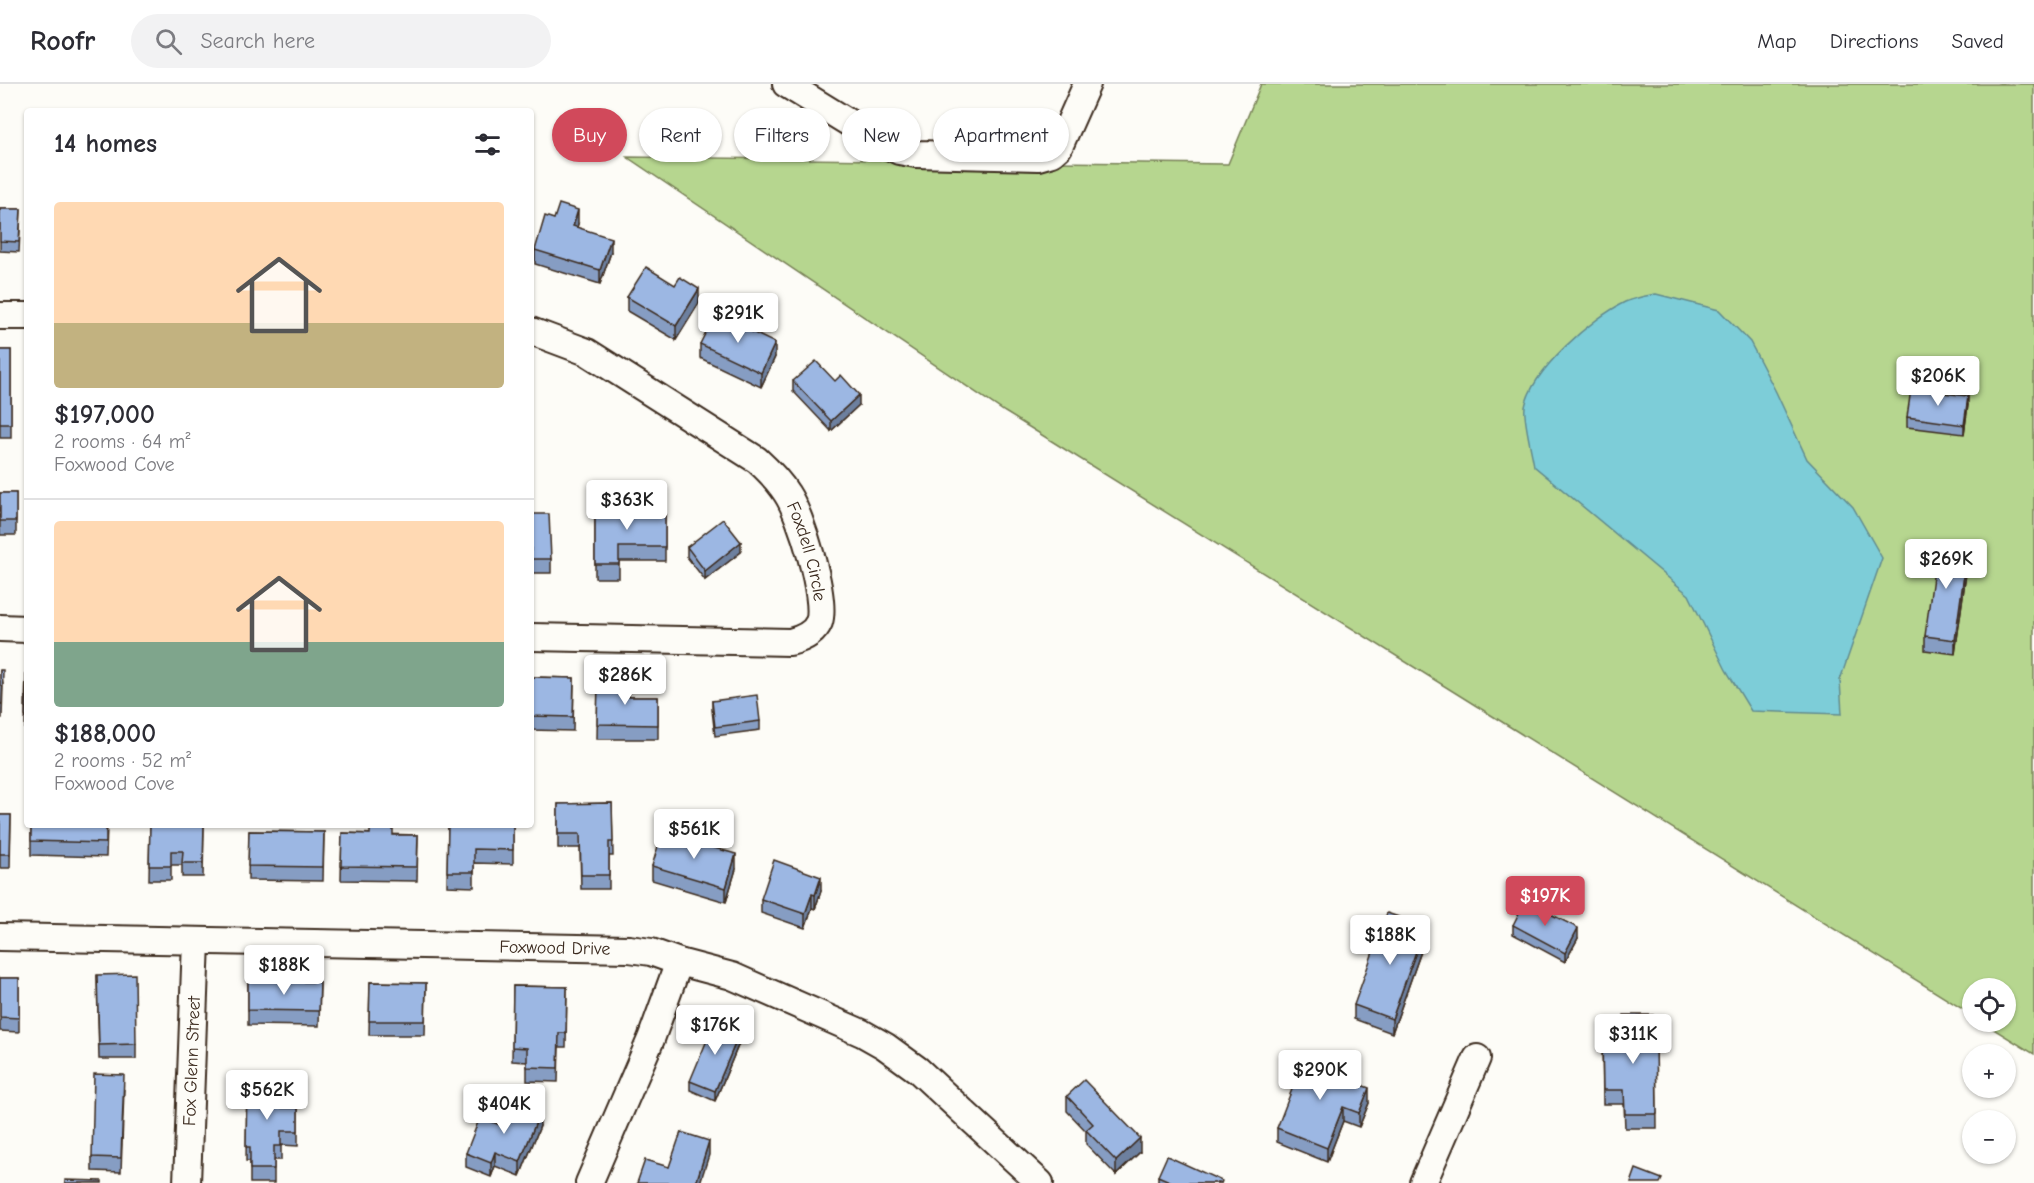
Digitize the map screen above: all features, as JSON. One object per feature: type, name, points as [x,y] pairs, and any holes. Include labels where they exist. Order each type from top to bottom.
[{"type":"street","points":[[786,84],[899,151],[916,154],[1038,157],[1052,153],[1059,147],[1087,84]]},
{"type":"street","points":[[0,315],[24,316]]},
{"type":"street","name":"Foxdell Circle","points":[[534,332],[587,352],[757,460],[774,476],[795,509],[810,552],[821,610],[819,623],[814,630],[803,638],[790,642],[534,637]]},
{"type":"street","points":[[0,628],[24,629]]},
{"type":"street","name":"Foxwood Drive","points":[[0,937],[629,949],[651,952],[732,976],[862,1033],[885,1046],[918,1070],[1040,1183]]},
{"type":"street","name":"Fox Glenn Street","points":[[187,1183],[196,941]]},
{"type":"street","points":[[589,1183],[651,1039],[679,962]]},
{"type":"street","points":[[1423,1183],[1477,1058]]},
{"type":"green space","points":[[1261,84],[2034,84],[2034,1054],[1998,1032],[2016,1032],[2016,978],[1962,978],[1962,1009],[1005,412],[627,157],[639,157],[639,162],[722,162],[722,158],[734,158],[734,162],[830,162],[830,159],[842,160],[842,162],[921,160],[1228,164]]},
{"type":"water","points":[[1656,294],[1719,310],[1750,342],[1807,459],[1853,507],[1882,558],[1840,680],[1842,714],[1751,711],[1726,670],[1689,595],[1534,466],[1526,427],[1525,407],[1539,377],[1565,347],[1596,320],[1625,302]]},
{"type":"building","points":[[559,204],[578,210],[573,226],[611,238],[600,270],[535,250],[545,216],[554,219]]},
{"type":"building","points":[[0,209],[21,209],[19,242],[0,241]]},
{"type":"building","points":[[646,267],[675,285],[680,277],[699,289],[676,326],[627,297]]},
{"type":"building","points":[[715,314],[775,343],[761,373],[700,344]]},
{"type":"building","points":[[0,350],[11,350],[11,424],[0,424]]},
{"type":"building","points":[[816,361],[835,381],[841,375],[859,395],[831,421],[793,381]]},
{"type":"building","points":[[1911,389],[1968,396],[1964,425],[1907,417]]},
{"type":"building","points":[[0,493],[16,493],[16,521],[0,521]]},
{"type":"building","points":[[595,507],[665,508],[665,547],[619,547],[619,564],[595,564]]},
{"type":"building","points":[[534,514],[549,514],[551,559],[534,559]]},
{"type":"building","points":[[723,519],[741,542],[705,571],[687,547]]},
{"type":"building","points":[[1938,540],[1968,545],[1955,640],[1925,636]]},
{"type":"building","points":[[0,670],[3,670],[2,704],[0,704]]},
{"type":"building","points":[[534,677],[574,678],[573,717],[534,716]]},
{"type":"building","points":[[598,683],[629,683],[629,697],[658,697],[658,725],[597,724]]},
{"type":"building","points":[[757,695],[760,721],[715,727],[712,701]]},
{"type":"building","points":[[612,803],[613,842],[609,842],[609,875],[581,875],[580,834],[558,834],[558,804]]},
{"type":"building","points":[[0,815],[11,815],[10,854],[0,854]]},
{"type":"building","points":[[31,828],[106,828],[106,843],[31,841]]},
{"type":"building","points":[[150,828],[204,828],[203,863],[182,863],[183,851],[171,851],[171,866],[149,866]]},
{"type":"building","points":[[370,828],[393,828],[393,835],[418,835],[417,867],[341,866],[342,833],[370,834]]},
{"type":"building","points":[[448,828],[513,828],[513,850],[474,849],[474,872],[447,872]]},
{"type":"building","points":[[249,831],[324,832],[323,867],[248,866]]},
{"type":"building","points":[[662,833],[736,854],[726,888],[652,866]]},
{"type":"building","points":[[774,860],[821,877],[805,914],[761,899]]},
{"type":"building","points":[[1525,901],[1578,928],[1565,953],[1513,925]]},
{"type":"building","points":[[1387,913],[1425,926],[1392,1019],[1354,1005]]},
{"type":"building","points":[[135,974],[136,1044],[99,1045],[97,975]]},
{"type":"building","points":[[0,978],[19,978],[19,1018],[0,1017]]},
{"type":"building","points":[[248,981],[320,982],[319,1011],[248,1010]]},
{"type":"building","points":[[370,982],[426,983],[425,1021],[369,1021]]},
{"type":"building","points":[[513,986],[567,987],[566,1033],[559,1033],[558,1068],[527,1067],[527,1048],[512,1047]]},
{"type":"building","points":[[1624,1015],[1653,1015],[1653,1038],[1656,1038],[1657,1114],[1625,1114],[1624,1090],[1603,1090],[1602,1038],[1624,1037]]},
{"type":"building","points":[[715,1021],[740,1032],[715,1091],[690,1081]]},
{"type":"building","points":[[1322,1052],[1343,1060],[1337,1076],[1369,1088],[1359,1113],[1343,1107],[1327,1148],[1277,1128],[1303,1061],[1317,1066]]},
{"type":"building","points":[[94,1074],[124,1075],[121,1158],[92,1157]]},
{"type":"building","points":[[247,1080],[282,1080],[282,1108],[298,1108],[298,1131],[281,1131],[281,1146],[274,1146],[274,1169],[250,1169],[250,1147],[246,1147]]},
{"type":"building","points":[[1084,1080],[1140,1138],[1116,1161],[1086,1130],[1093,1124],[1067,1096]]},
{"type":"building","points":[[514,1102],[540,1112],[520,1162],[495,1152],[491,1163],[466,1153],[480,1117],[505,1127]]},
{"type":"building","points":[[681,1132],[709,1141],[696,1183],[637,1183],[645,1160],[669,1167]]},
{"type":"building","points":[[1167,1156],[1222,1181],[1221,1183],[1174,1183],[1158,1176]]},
{"type":"building","points":[[1636,1169],[1662,1179],[1660,1183],[1631,1183]]},
{"type":"building","points":[[65,1180],[102,1181],[102,1183],[65,1183]]}]
